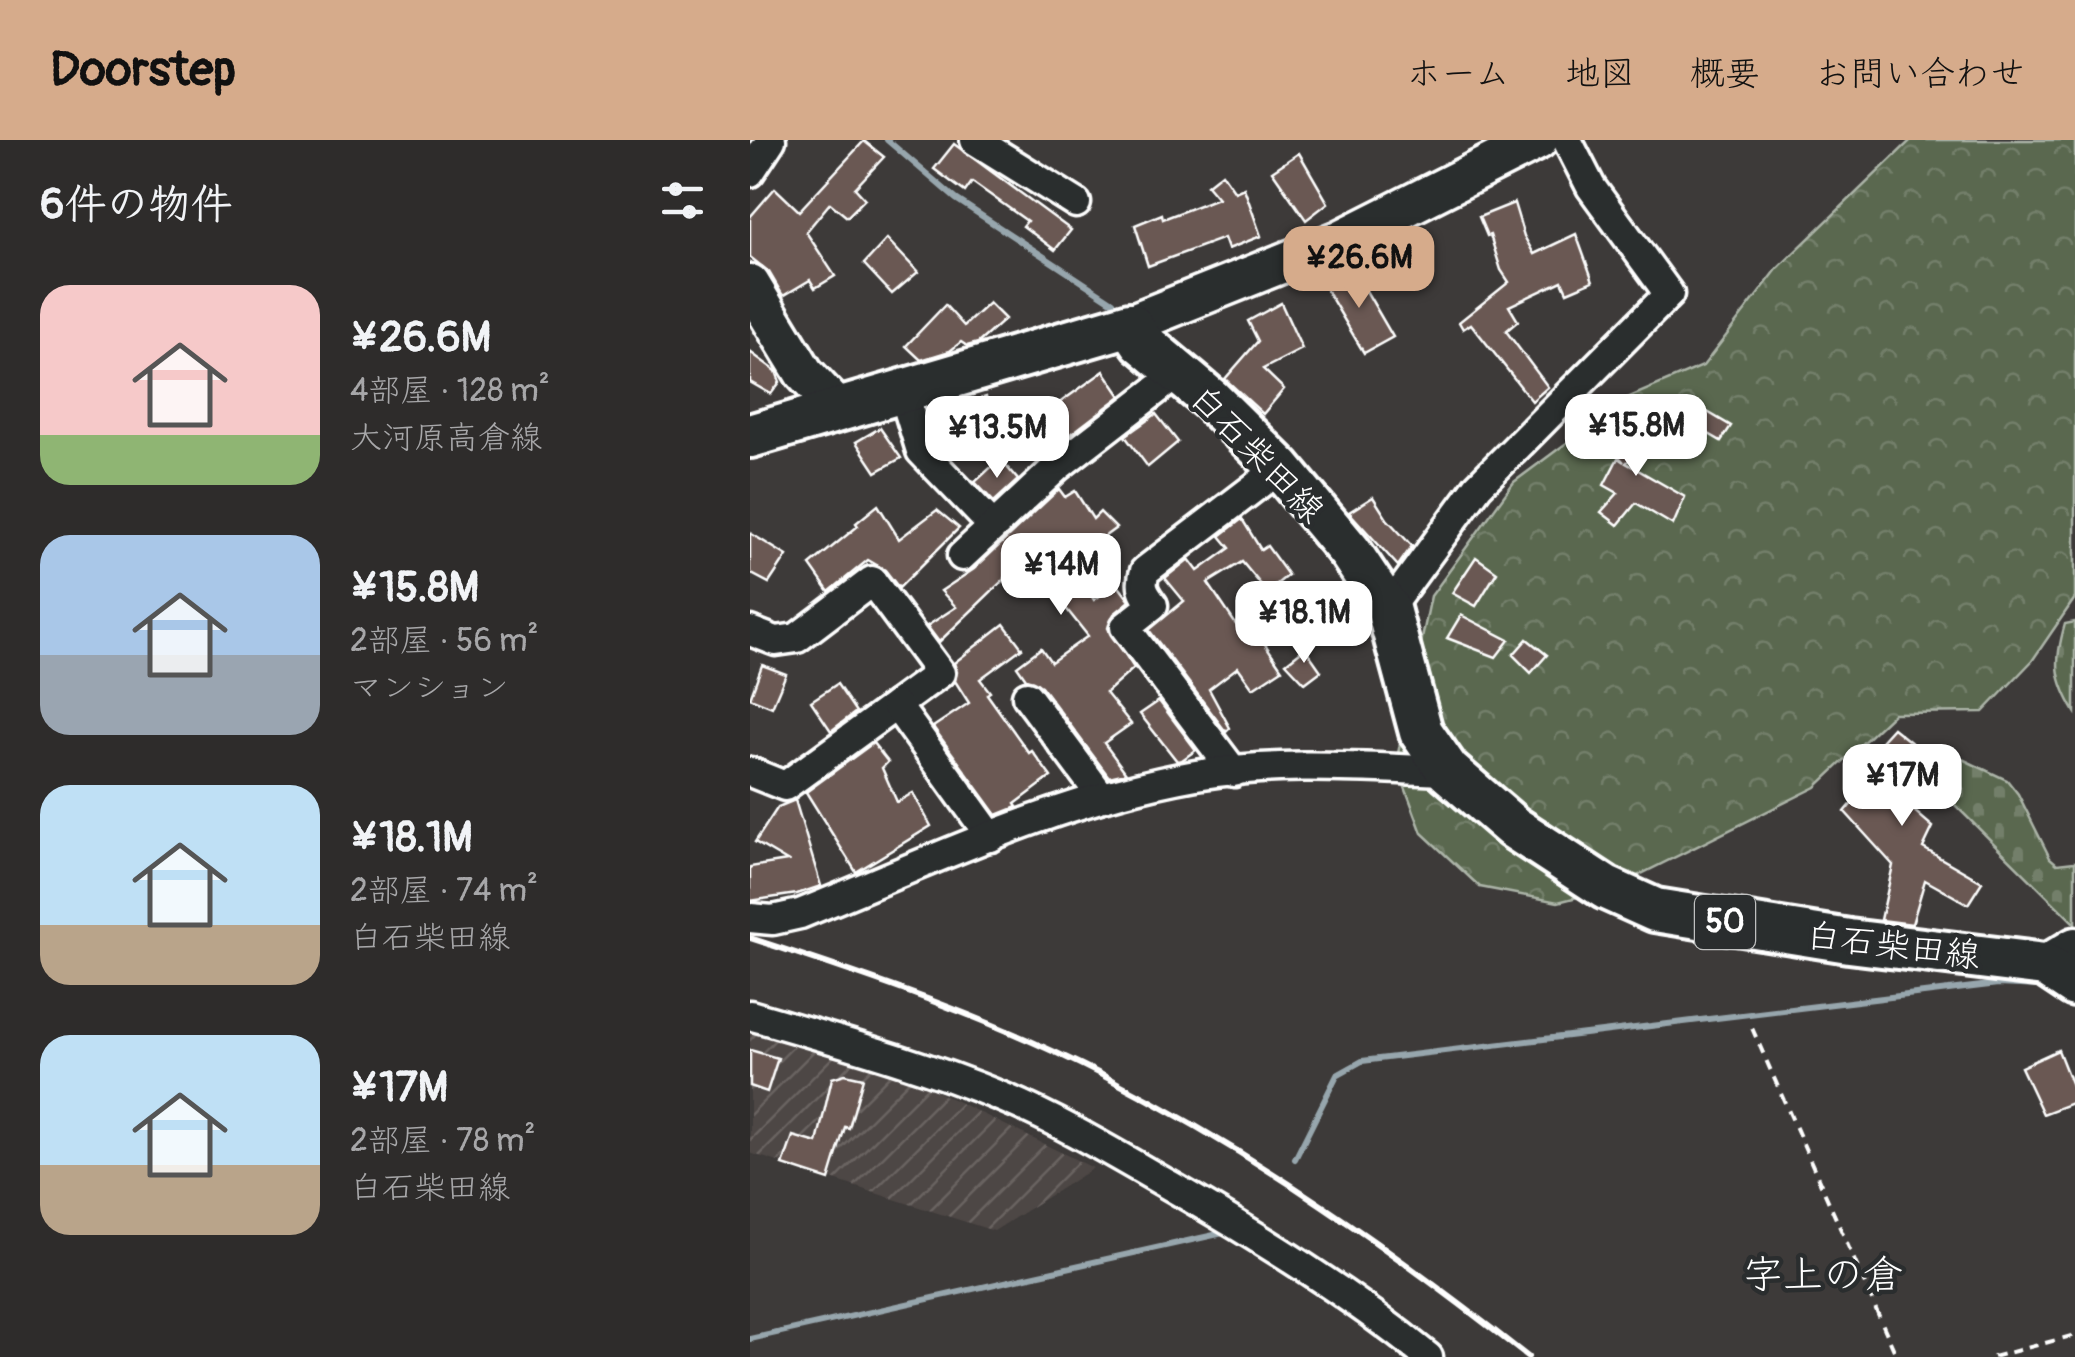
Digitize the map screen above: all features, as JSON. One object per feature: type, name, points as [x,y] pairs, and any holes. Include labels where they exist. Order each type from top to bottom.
[{"type":"main road","points":[[750,436],[1130,324],[1338,241],[1538,140]]},
{"type":"main road","points":[[750,284],[804,373],[837,408]]},
{"type":"main road","name":"白石柴田線","points":[[1130,324],[1142,342],[1210,399],[1280,468],[1350,552],[1388,609],[1421,732],[1448,770],[1513,827],[1606,888],[1655,910],[1849,941],[2065,966]]},
{"type":"street","points":[[750,172],[770,140]]},
{"type":"street","points":[[975,140],[1076,203]]},
{"type":"street","points":[[1388,609],[1478,486],[1668,294],[1591,187],[1568,140]]},
{"type":"street","points":[[962,556],[1057,467],[1177,374]]},
{"type":"street","points":[[902,389],[921,451],[994,526]]},
{"type":"street","points":[[1234,772],[1126,627],[1152,605],[1143,592],[1145,571],[1280,468]]},
{"type":"street","points":[[750,631],[776,641],[797,638],[872,581],[940,673],[785,786],[750,772]]},
{"type":"street","points":[[1028,696],[1102,797]]},
{"type":"street","points":[[896,704],[992,837]]},
{"type":"street","points":[[750,918],[773,920],[800,914],[1102,797],[1198,775],[1301,768],[1448,770]]},
{"type":"street","points":[[750,1015],[892,1056],[1004,1098],[1101,1146],[1239,1226],[1390,1326],[1428,1357]]},
{"type":"path","points":[[1752,1028],[1897,1357]]},
{"type":"path","points":[[1993,1357],[2075,1335]]},
{"type":"shaded area","points":[[750,1026],[905,1076],[1093,1168],[994,1231],[750,1153]]},
{"type":"green space","points":[[1911,140],[2075,140],[2075,598],[2032,661],[1983,712],[1894,713],[1816,787],[1613,888],[1558,902],[1480,887],[1422,833],[1396,763],[1431,596],[1514,482],[1627,398],[1703,366],[1778,268]]},
{"type":"green space","points":[[2075,622],[2075,712],[2063,690],[2058,660],[2065,624]]},
{"type":"green space","points":[[1960,758],[2007,780],[2050,858],[2057,864],[2075,862],[2075,924],[1951,801]]},
{"type":"building","points":[[864,141],[884,157],[855,188],[865,199],[847,217],[830,203],[806,232],[835,276],[815,288],[810,280],[783,296],[769,272],[750,257],[750,217],[775,188],[799,211]]},
{"type":"building","points":[[954,144],[1071,230],[1055,250],[1023,226],[1027,221],[972,182],[965,192],[934,169]]},
{"type":"building","points":[[1299,153],[1328,203],[1306,220],[1272,171]]},
{"type":"building","points":[[1222,173],[1235,192],[1244,188],[1261,236],[1228,249],[1224,238],[1148,266],[1135,225],[1218,198],[1207,185]]},
{"type":"building","points":[[1514,203],[1534,254],[1576,234],[1593,281],[1567,292],[1562,281],[1509,306],[1518,321],[1506,331],[1548,387],[1532,401],[1471,324],[1463,329],[1459,322],[1509,282],[1479,217]]},
{"type":"building","points":[[887,239],[918,272],[892,294],[864,264]]},
{"type":"building","points":[[1354,270],[1393,337],[1364,353],[1324,286]]},
{"type":"building","points":[[989,303],[1005,319],[978,343],[967,346],[961,342],[950,351],[921,360],[906,346],[945,305],[964,326]]},
{"type":"building","points":[[1281,303],[1302,349],[1263,369],[1284,389],[1263,414],[1225,379],[1258,341],[1248,321]]},
{"type":"building","points":[[750,352],[776,371],[780,382],[771,394],[750,382]]},
{"type":"building","points":[[1104,371],[1121,396],[1066,438],[1044,414]]},
{"type":"building","points":[[986,397],[998,450],[968,456],[956,406]]},
{"type":"building","points":[[1704,410],[1731,426],[1721,441],[1695,426]]},
{"type":"building","points":[[1617,413],[1647,442],[1626,463],[1685,497],[1673,525],[1636,503],[1618,525],[1601,512],[1618,493],[1604,485],[1618,458],[1624,462],[1610,447],[1616,441],[1602,429]]},
{"type":"building","points":[[1156,414],[1178,442],[1148,467],[1125,436]]},
{"type":"building","points":[[880,428],[901,458],[876,472],[856,442]]},
{"type":"building","points":[[1000,459],[1018,480],[994,502],[975,482]]},
{"type":"building","points":[[1059,489],[1065,497],[1075,491],[1093,519],[1100,512],[1116,528],[1070,562],[1094,600],[1117,584],[1130,601],[1114,614],[1108,628],[1134,668],[1106,693],[1131,724],[1104,743],[1126,773],[1109,777],[1041,686],[1026,679],[1017,666],[1041,648],[1051,662],[1088,636],[1026,558],[939,642],[927,626],[956,607],[941,591],[974,569]]},
{"type":"building","points":[[1373,497],[1412,546],[1398,566],[1349,512]]},
{"type":"building","points":[[878,505],[899,539],[937,510],[959,528],[899,588],[885,570],[868,560],[829,592],[810,565]]},
{"type":"building","points":[[1242,519],[1261,550],[1267,546],[1288,575],[1267,592],[1242,562],[1208,583],[1243,635],[1254,628],[1282,669],[1253,688],[1238,667],[1209,689],[1230,728],[1226,732],[1149,630],[1184,601],[1165,578],[1189,559],[1198,571],[1230,548],[1220,536]]},
{"type":"building","points":[[750,533],[787,556],[769,583],[750,573]]},
{"type":"building","points":[[1476,557],[1497,572],[1476,606],[1452,593]]},
{"type":"building","points":[[1461,615],[1509,640],[1496,657],[1447,638]]},
{"type":"building","points":[[1004,624],[1022,648],[980,679],[1029,753],[1032,751],[1051,777],[1015,804],[1017,807],[997,815],[933,727],[969,703],[955,681],[954,663]]},
{"type":"building","points":[[1527,639],[1547,655],[1531,673],[1513,655]]},
{"type":"building","points":[[1305,648],[1321,671],[1305,683],[1286,663]]},
{"type":"building","points":[[762,665],[786,674],[772,707],[750,698]]},
{"type":"building","points":[[837,684],[856,712],[831,731],[811,701]]},
{"type":"building","points":[[1159,701],[1196,750],[1182,760],[1177,761],[1140,714]]},
{"type":"building","points":[[1893,728],[1933,760],[1898,797],[1933,827],[1923,848],[1982,882],[1968,904],[1925,880],[1912,924],[1881,920],[1893,865],[1845,812],[1862,791],[1853,772]]},
{"type":"building","points":[[873,743],[888,762],[882,768],[897,802],[913,793],[931,826],[856,872],[806,792]]},
{"type":"building","points":[[795,800],[821,886],[750,901],[750,867],[787,861],[755,842],[778,807]]},
{"type":"building","points":[[750,1050],[778,1058],[767,1092],[750,1086]]},
{"type":"building","points":[[2058,1050],[2075,1102],[2043,1114],[2021,1067]]},
{"type":"building","points":[[845,1074],[863,1078],[829,1180],[783,1165],[793,1136],[817,1143],[832,1078]]},
{"type":"waterway","points":[[887,140],[956,199],[1113,302]]},
{"type":"waterway","points":[[1295,1159],[1337,1075],[1362,1061],[1998,984],[2041,986]]},
{"type":"waterway","points":[[750,1339],[1223,1233],[1230,1228]]},
{"type":"railway","points":[[750,938],[974,1017],[1061,1055],[1160,1106],[1323,1206],[1528,1357]]},
{"type":"district","name":"字上の倉","points":[[1823,1275]]}]
